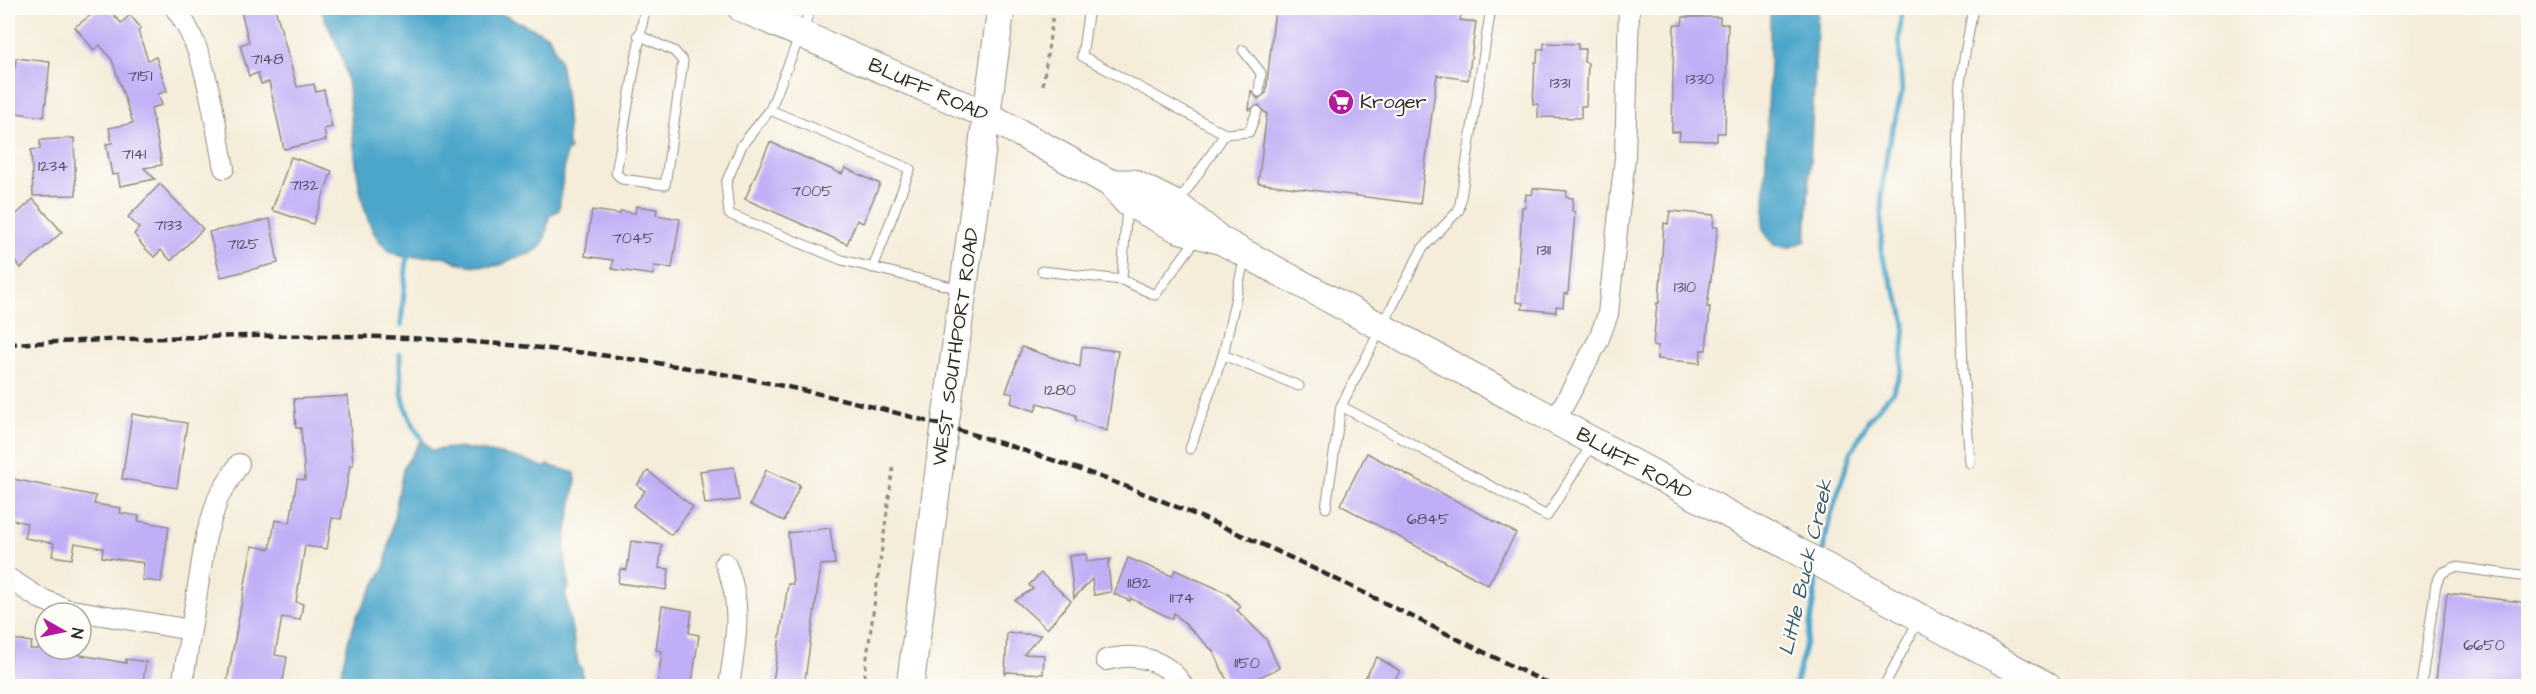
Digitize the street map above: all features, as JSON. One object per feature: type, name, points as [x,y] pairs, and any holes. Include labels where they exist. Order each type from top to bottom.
[{"type":"main road","name":"BLUFF ROAD","points":[[741,8],[987,115],[1178,229],[1222,243],[2047,687]]},
{"type":"main road","name":"WEST SOUTHPORT ROAD","points":[[910,687],[1001,8]]},
{"type":"main road","name":"BLUFF ROAD","points":[[1118,193],[1133,183],[1177,205],[1222,243]]},
{"type":"street","points":[[175,8],[200,60],[224,168]]},
{"type":"street","points":[[1555,421],[1598,341],[1608,314],[1625,157],[1629,8]]},
{"type":"street","points":[[182,687],[210,521],[218,498],[239,464]]},
{"type":"street","points":[[725,563],[735,589],[737,606],[737,633],[729,687]]},
{"type":"street","points":[[8,578],[39,598],[66,609],[191,630]]},
{"type":"street","points":[[1106,660],[1130,656],[1153,660],[1170,670],[1183,687]]},
{"type":"lane","points":[[638,34],[674,51],[683,61],[665,185],[622,179],[616,172],[638,34],[645,8]]},
{"type":"lane","points":[[811,8],[799,33],[770,110],[742,146],[726,183],[729,214],[842,260],[964,290]]},
{"type":"lane","points":[[1089,8],[1082,56],[1225,134],[1249,132],[1257,111]]},
{"type":"lane","points":[[1326,508],[1341,406],[1422,249],[1459,210],[1491,8]]},
{"type":"lane","points":[[1970,464],[1963,370],[1957,193],[1960,81],[1973,8]]},
{"type":"lane","points":[[1243,50],[1261,73],[1259,92]]},
{"type":"lane","points":[[770,110],[910,169],[873,268]]},
{"type":"lane","points":[[1177,205],[1225,134]]},
{"type":"lane","points":[[1118,193],[1122,280]]},
{"type":"lane","points":[[1042,272],[1122,280],[1155,295],[1222,243]]},
{"type":"lane","points":[[1190,449],[1223,355],[1222,243]]},
{"type":"lane","points":[[1223,355],[1299,386]]},
{"type":"lane","points":[[1341,406],[1547,516],[1593,441]]},
{"type":"lane","points":[[2421,687],[2436,584],[2442,573],[2455,567],[2529,577]]},
{"type":"lane","points":[[1884,687],[1920,618]]},
{"type":"path","points":[[1043,86],[1054,8]]},
{"type":"path","points":[[863,687],[893,468]]},
{"type":"water","points":[[320,8],[489,8],[549,36],[562,74],[570,149],[566,153],[559,210],[549,216],[544,240],[538,249],[501,265],[476,266],[458,263],[440,256],[399,256],[378,240],[368,219],[361,193],[347,78],[342,58]]},
{"type":"water","points":[[1770,8],[1818,8],[1806,241],[1788,248],[1774,245],[1763,230]]},
{"type":"water","points":[[422,439],[432,451],[456,449],[489,452],[521,459],[544,468],[548,465],[575,473],[576,480],[564,547],[569,587],[565,592],[578,664],[582,669],[583,686],[338,686],[348,642],[357,616],[385,566],[403,469]]},
{"type":"building","points":[[100,8],[108,8],[121,23],[130,15],[141,28],[138,31],[148,60],[156,57],[167,91],[158,94],[162,105],[151,108],[162,165],[144,168],[155,179],[120,186],[118,174],[112,175],[106,144],[112,143],[109,128],[133,123],[112,60],[100,45],[94,50],[75,27]]},
{"type":"building","points":[[240,8],[275,8],[297,87],[314,84],[316,92],[324,90],[332,127],[324,129],[326,140],[284,149],[269,82],[261,84],[258,73],[249,76],[240,45],[249,42]]},
{"type":"building","name":"Kroger","points":[[1275,8],[1462,8],[1460,20],[1476,22],[1468,80],[1437,75],[1420,204],[1258,183],[1267,113],[1259,105],[1249,110],[1251,91],[1258,99],[1266,93]]},
{"type":"building","points":[[1683,17],[1720,17],[1720,24],[1728,24],[1725,133],[1717,133],[1717,141],[1679,140],[1680,132],[1672,132],[1674,25],[1682,25]]},
{"type":"building","points":[[1544,43],[1578,44],[1578,49],[1585,49],[1584,62],[1588,63],[1586,106],[1581,106],[1581,118],[1538,117],[1538,104],[1533,104],[1535,62],[1537,62],[1538,49],[1544,49]]},
{"type":"building","points":[[16,58],[50,62],[44,117],[10,112],[12,100],[8,99],[8,66],[15,67]]},
{"type":"building","points":[[74,138],[76,195],[33,196],[31,150],[40,149],[40,140]]},
{"type":"building","points":[[770,142],[842,174],[845,168],[880,184],[863,223],[857,220],[847,244],[745,199]]},
{"type":"building","points":[[291,157],[332,171],[313,224],[272,210]]},
{"type":"building","points":[[160,184],[203,229],[171,261],[161,250],[154,257],[143,246],[134,234],[139,228],[128,217]]},
{"type":"building","points":[[1533,188],[1567,191],[1566,197],[1573,198],[1572,211],[1575,212],[1568,294],[1564,294],[1563,307],[1556,306],[1556,312],[1522,309],[1523,303],[1516,302],[1522,207],[1525,207],[1526,194],[1532,195]]},
{"type":"building","points":[[33,199],[62,232],[21,268],[8,254],[8,222]]},
{"type":"building","points":[[636,206],[657,209],[656,215],[680,219],[672,268],[654,266],[653,275],[612,269],[613,260],[585,256],[592,210],[620,214],[621,211],[635,213]]},
{"type":"building","points":[[1670,211],[1714,215],[1713,227],[1718,227],[1707,307],[1710,307],[1706,350],[1701,350],[1700,363],[1657,359],[1658,346],[1653,346],[1657,303],[1659,303],[1664,223],[1668,224]]},
{"type":"building","points":[[270,219],[278,263],[221,277],[209,232]]},
{"type":"building","points":[[1022,347],[1080,367],[1082,347],[1118,351],[1107,431],[1076,420],[1076,415],[1038,403],[1035,411],[1011,403],[1013,394],[1006,392]]},
{"type":"building","points":[[348,396],[353,465],[350,465],[341,519],[332,518],[327,549],[305,546],[296,602],[303,604],[300,620],[282,617],[275,655],[287,657],[282,687],[252,687],[227,682],[252,546],[270,549],[275,520],[290,523],[297,479],[305,480],[301,428],[296,428],[294,399]]},
{"type":"building","points":[[132,414],[187,423],[177,488],[122,479]]},
{"type":"building","points":[[1367,453],[1516,533],[1488,585],[1340,505]]},
{"type":"building","points":[[734,467],[739,500],[705,504],[700,471]]},
{"type":"building","points":[[766,470],[800,485],[784,521],[750,505]]},
{"type":"building","points":[[648,471],[693,507],[671,535],[633,506],[645,491],[637,485]]},
{"type":"building","points":[[8,478],[96,496],[94,504],[121,508],[120,513],[139,516],[138,521],[169,526],[161,582],[142,580],[144,563],[102,557],[103,548],[75,543],[72,559],[52,556],[54,543],[24,538],[27,523],[8,519]]},
{"type":"building","points":[[830,528],[835,564],[821,565],[804,687],[773,682],[788,584],[793,584],[788,533]]},
{"type":"building","points":[[631,541],[662,545],[659,568],[669,569],[666,590],[618,583],[620,569],[627,570]]},
{"type":"building","points":[[1086,554],[1087,562],[1111,559],[1108,563],[1111,592],[1094,595],[1092,579],[1074,598],[1069,556]]},
{"type":"building","points":[[1128,558],[1172,576],[1175,570],[1227,593],[1241,607],[1237,610],[1266,639],[1279,668],[1239,687],[1230,687],[1213,651],[1174,613],[1172,619],[1130,598],[1130,601],[1114,594]]},
{"type":"building","points":[[1041,573],[1071,601],[1047,629],[1015,600],[1033,589],[1029,585]]},
{"type":"building","points":[[2447,593],[2529,603],[2529,687],[2435,687]]},
{"type":"building","points":[[662,606],[692,611],[689,633],[699,635],[692,682],[686,681],[685,687],[657,687],[662,651],[656,650]]},
{"type":"building","points":[[1007,633],[1041,635],[1024,654],[1044,655],[1043,674],[1007,672],[1005,674]]},
{"type":"building","points":[[13,639],[32,642],[30,649],[33,649],[33,661],[93,661],[93,657],[126,663],[126,659],[146,662],[142,687],[8,687]]},
{"type":"building","points":[[1377,657],[1400,671],[1390,687],[1360,687]]},
{"type":"waterway","name":"Little Buck Creek","points":[[1822,556],[1829,521],[1851,452],[1870,418],[1893,391],[1901,371],[1905,324],[1901,306],[1882,257],[1881,226],[1882,188],[1888,147],[1902,93],[1899,40],[1902,8]]},
{"type":"waterway","points":[[401,325],[407,258]]},
{"type":"waterway","points":[[400,354],[403,398],[410,418],[422,439]]},
{"type":"waterway","name":"Little Buck Creek","points":[[1795,686],[1809,631],[1818,571]]},
{"type":"railway","points":[[8,344],[171,338],[389,337],[529,347],[615,357],[784,386],[951,428],[1114,482],[1281,553],[1553,686]]},
{"type":"place","name":"Kroger","points":[[1341,102]]}]
